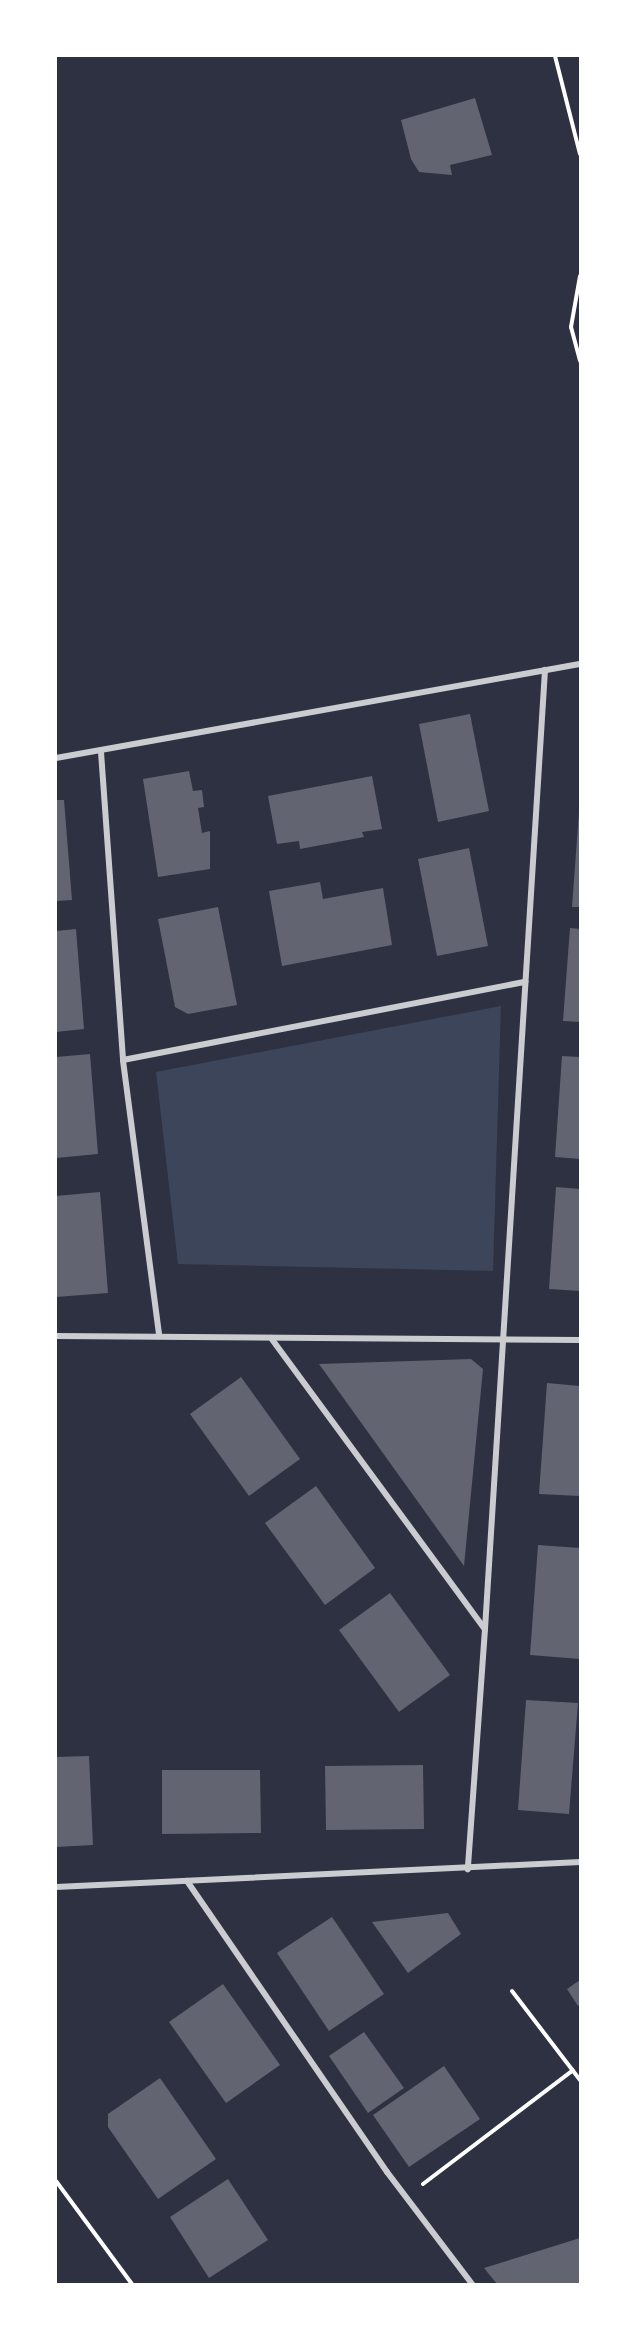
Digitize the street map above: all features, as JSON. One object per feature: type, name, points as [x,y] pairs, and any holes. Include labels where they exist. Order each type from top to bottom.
[{"type":"street","points":[[56,758],[101,752],[580,664]]},
{"type":"street","points":[[468,1869],[546,670]]},
{"type":"street","points":[[101,752],[123,1060],[159,1334]]},
{"type":"street","points":[[123,1060],[526,982]]},
{"type":"street","points":[[56,1336],[159,1334],[271,1338],[501,1337],[580,1340]]},
{"type":"street","points":[[271,1338],[485,1629]]},
{"type":"street","points":[[56,1887],[580,1862]]},
{"type":"street","points":[[188,1881],[405,2196],[472,2284]]},
{"type":"path","points":[[555,56],[580,154]]},
{"type":"path","points":[[580,276],[571,327],[580,361]]},
{"type":"path","points":[[512,1991],[580,2080]]},
{"type":"path","points":[[405,2196],[573,2070]]},
{"type":"path","points":[[56,2181],[132,2284]]},
{"type":"shaded area","points":[[501,1006],[493,1271],[178,1264],[156,1072]]},
{"type":"building","points":[[475,98],[492,155],[450,165],[452,175],[419,172],[411,159],[401,120]]},
{"type":"building","points":[[470,714],[489,811],[438,822],[419,724]]},
{"type":"building","points":[[189,771],[193,791],[202,790],[204,807],[198,808],[202,833],[210,831],[210,869],[158,877],[143,779]]},
{"type":"building","points":[[372,776],[382,829],[362,832],[364,837],[300,849],[299,841],[277,844],[268,796]]},
{"type":"building","points":[[56,800],[64,800],[72,900],[56,901]]},
{"type":"building","points":[[579,812],[580,907],[572,907]]},
{"type":"building","points":[[469,848],[488,946],[437,956],[418,859]]},
{"type":"building","points":[[320,882],[323,899],[383,888],[392,945],[282,966],[269,891]]},
{"type":"building","points":[[218,907],[237,1005],[188,1014],[175,1007],[158,919]]},
{"type":"building","points":[[570,928],[580,929],[580,1022],[563,1021]]},
{"type":"building","points":[[76,929],[84,1029],[56,1032],[56,931]]},
{"type":"building","points":[[90,1054],[98,1154],[56,1158],[56,1057]]},
{"type":"building","points":[[562,1056],[580,1057],[580,1159],[555,1157]]},
{"type":"building","points":[[556,1187],[580,1189],[580,1291],[549,1289]]},
{"type":"building","points":[[100,1192],[108,1293],[56,1297],[56,1196]]},
{"type":"building","points":[[471,1359],[483,1369],[464,1566],[319,1364]]},
{"type":"building","points":[[241,1377],[300,1459],[249,1496],[190,1414]]},
{"type":"building","points":[[547,1383],[580,1386],[580,1496],[539,1494]]},
{"type":"building","points":[[316,1486],[375,1568],[325,1605],[265,1523]]},
{"type":"building","points":[[538,1545],[580,1548],[580,1659],[530,1655]]},
{"type":"building","points":[[390,1593],[450,1675],[399,1712],[339,1630]]},
{"type":"building","points":[[526,1700],[578,1703],[569,1814],[518,1810]]},
{"type":"building","points":[[89,1756],[93,1845],[56,1847],[56,1757]]},
{"type":"building","points":[[423,1765],[424,1829],[326,1830],[325,1766]]},
{"type":"building","points":[[162,1770],[260,1770],[261,1833],[162,1834]]},
{"type":"building","points":[[448,1913],[461,1934],[408,1973],[372,1922]]},
{"type":"building","points":[[332,1917],[384,1994],[329,2031],[277,1953]]},
{"type":"building","points":[[580,1980],[580,2004],[578,2006],[567,1989]]},
{"type":"building","points":[[223,1984],[280,2065],[226,2103],[169,2022]]},
{"type":"building","points":[[364,2032],[404,2088],[368,2113],[329,2056]]},
{"type":"building","points":[[444,2066],[480,2119],[409,2167],[373,2115]]},
{"type":"building","points":[[160,2078],[216,2159],[158,2199],[108,2127],[108,2114]]},
{"type":"building","points":[[228,2179],[268,2240],[209,2278],[170,2217]]},
{"type":"building","points":[[580,2238],[580,2284],[497,2284],[484,2268]]}]
